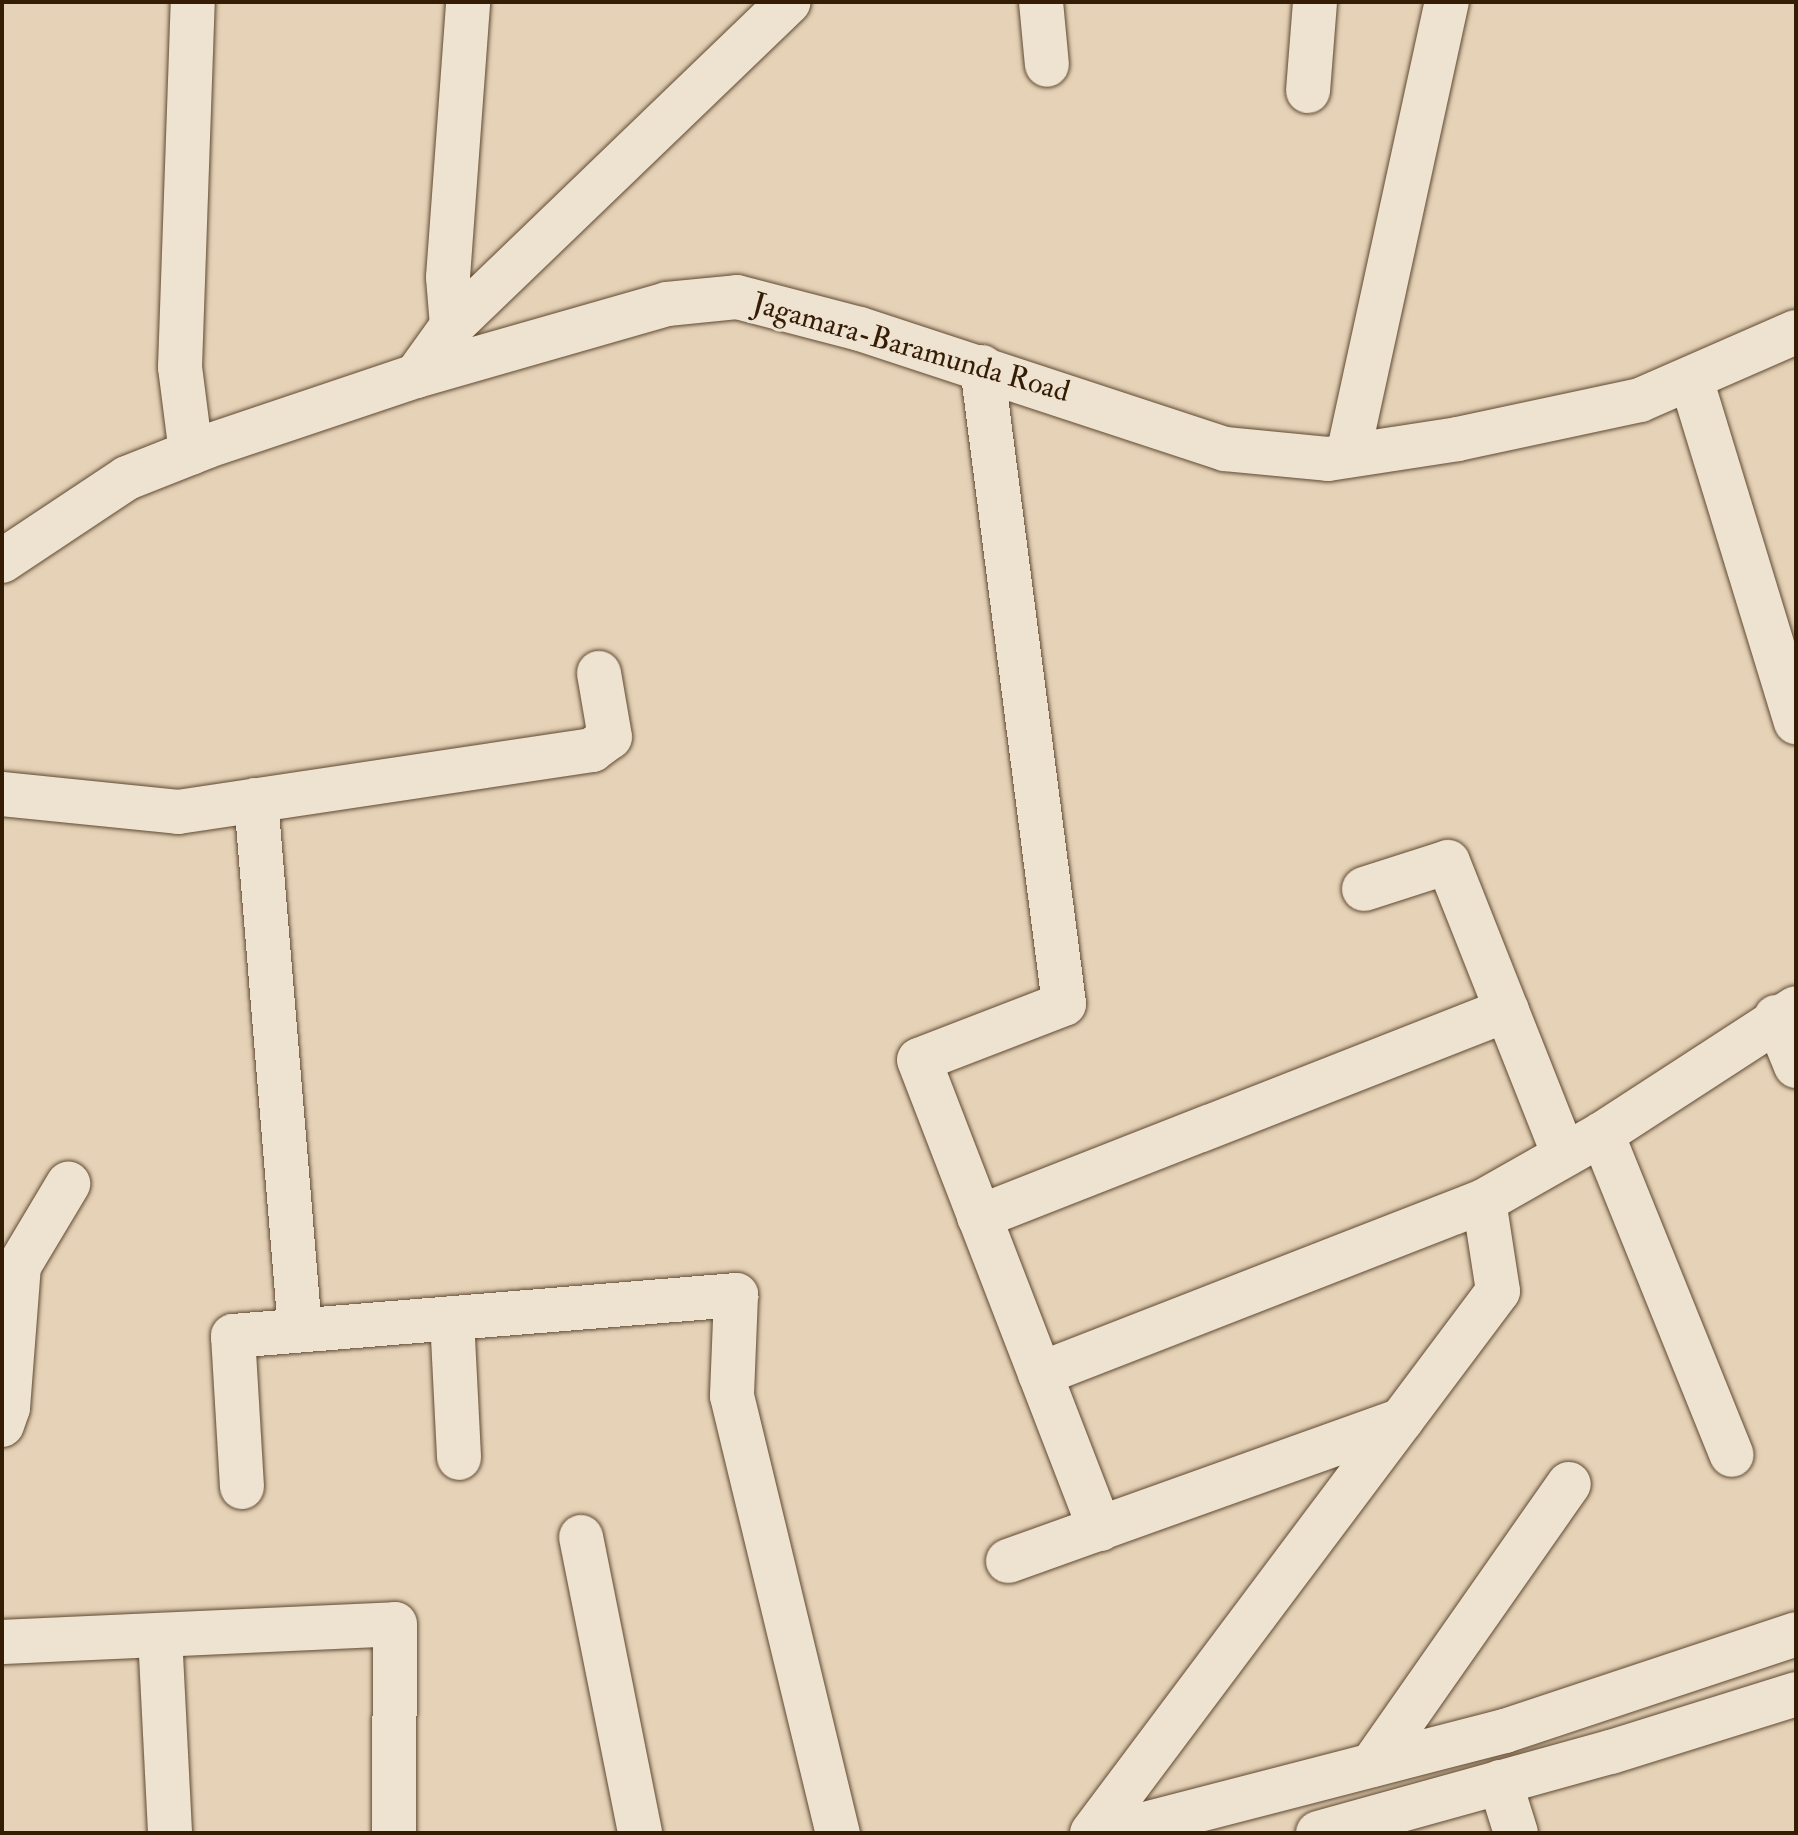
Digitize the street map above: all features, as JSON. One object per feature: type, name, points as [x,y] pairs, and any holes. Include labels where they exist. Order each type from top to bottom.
[{"type":"street","points":[[191,453],[180,367],[193,2]]},
{"type":"street","points":[[452,326],[448,277],[468,2]]},
{"type":"street","points":[[416,376],[452,326],[752,19],[789,2]]},
{"type":"street","points":[[1041,2],[1047,65]]},
{"type":"street","points":[[1308,91],[1315,2]]},
{"type":"street","points":[[1348,455],[1447,2]]},
{"type":"street","name":"Jagamara-Baramunda Road","points":[[2,561],[127,478],[191,453],[416,376],[667,304],[737,297],[982,367],[1225,449],[1328,459],[1458,439],[1640,400],[1796,332]]},
{"type":"street","points":[[982,367],[1064,1004],[919,1060],[1100,1529]]},
{"type":"street","points":[[1691,379],[1796,722]]},
{"type":"street","points":[[2,794],[178,812],[592,750],[610,737],[599,673]]},
{"type":"street","points":[[256,800],[300,1330]]},
{"type":"street","points":[[1364,889],[1448,862],[1564,1155]]},
{"type":"street","points":[[979,1217],[1507,1010]]},
{"type":"street","points":[[1040,1374],[1484,1201],[1602,1134],[1786,1013],[1796,1066]]},
{"type":"street","points":[[1602,1134],[1732,1455]]},
{"type":"street","points":[[2,1425],[8,1408],[19,1266],[68,1184]]},
{"type":"street","points":[[1092,1833],[1498,1291],[1484,1201]]},
{"type":"street","points":[[242,1487],[233,1336],[736,1295],[732,1396],[838,1833]]},
{"type":"street","points":[[452,1318],[459,1458]]},
{"type":"street","points":[[1008,1561],[1401,1420]]},
{"type":"street","points":[[1372,1765],[1569,1484]]},
{"type":"street","points":[[581,1537],[640,1833]]},
{"type":"street","points":[[2,1642],[395,1624],[394,1833]]},
{"type":"street","points":[[1110,1833],[1505,1731],[1796,1634]]},
{"type":"street","points":[[160,1635],[170,1833]]},
{"type":"street","points":[[1318,1833],[1796,1694]]},
{"type":"street","points":[[1500,1782],[1516,1833]]}]
